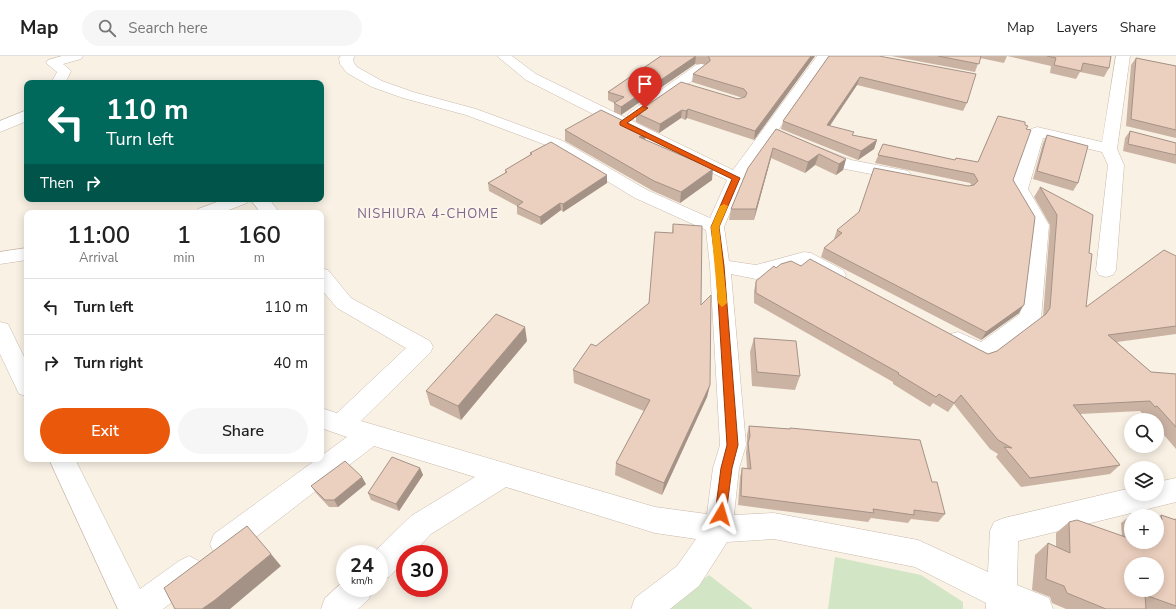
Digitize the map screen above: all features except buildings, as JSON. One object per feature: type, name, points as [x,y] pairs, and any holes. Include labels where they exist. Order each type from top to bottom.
[{"type":"street","points":[[60,80],[64,71],[53,63],[76,56]]},
{"type":"street","points":[[348,56],[346,58],[346,64],[352,70],[377,84],[408,95],[471,112],[557,144],[640,194],[715,227]]},
{"type":"street","points":[[504,56],[531,77],[736,178]]},
{"type":"street","points":[[646,609],[688,576],[719,529],[726,468],[733,445],[720,266],[715,227],[736,178],[776,134],[824,56]]},
{"type":"street","points":[[1109,149],[1119,131],[1124,56],[1139,59]]},
{"type":"street","points":[[622,123],[701,68]]},
{"type":"street","points":[[679,84],[693,88]]},
{"type":"street","points":[[0,127],[24,116]]},
{"type":"street","points":[[941,331],[982,353],[1030,318],[1040,225],[1019,189],[1037,132],[1109,149]]},
{"type":"street","points":[[804,146],[846,164],[920,179]]},
{"type":"street","points":[[1106,270],[1116,165],[1109,149]]},
{"type":"street","points":[[212,210],[233,202]]},
{"type":"street","points":[[262,202],[268,210]]},
{"type":"street","points":[[0,258],[24,254]]},
{"type":"street","points":[[720,266],[756,272],[804,258],[852,284]]},
{"type":"street","points":[[324,279],[344,303],[422,348],[331,421]]},
{"type":"street","points":[[0,330],[24,381]]},
{"type":"street","points":[[331,421],[655,520],[719,529],[774,526],[918,554],[1001,601],[1038,609]]},
{"type":"street","points":[[138,609],[370,434]]},
{"type":"street","points":[[63,462],[134,609]]},
{"type":"street","points":[[388,558],[421,526],[503,474]]},
{"type":"street","points":[[1001,601],[1004,531],[1176,490]]},
{"type":"street","points":[[336,609],[349,597]]},
{"type":"green space","points":[[835,557],[921,575],[963,602],[963,609],[828,609]]},
{"type":"green space","points":[[709,575],[753,609],[665,609]]},
{"type":"slow traffic","points":[[722,303],[720,266],[715,227],[724,206]]},
{"type":"district","name":"NISHIURA 4-CHOME","points":[[428,213]]},
{"type":"route","points":[[645,108],[622,123],[736,178],[715,227],[720,266],[733,445],[726,468],[721,514]]}]
